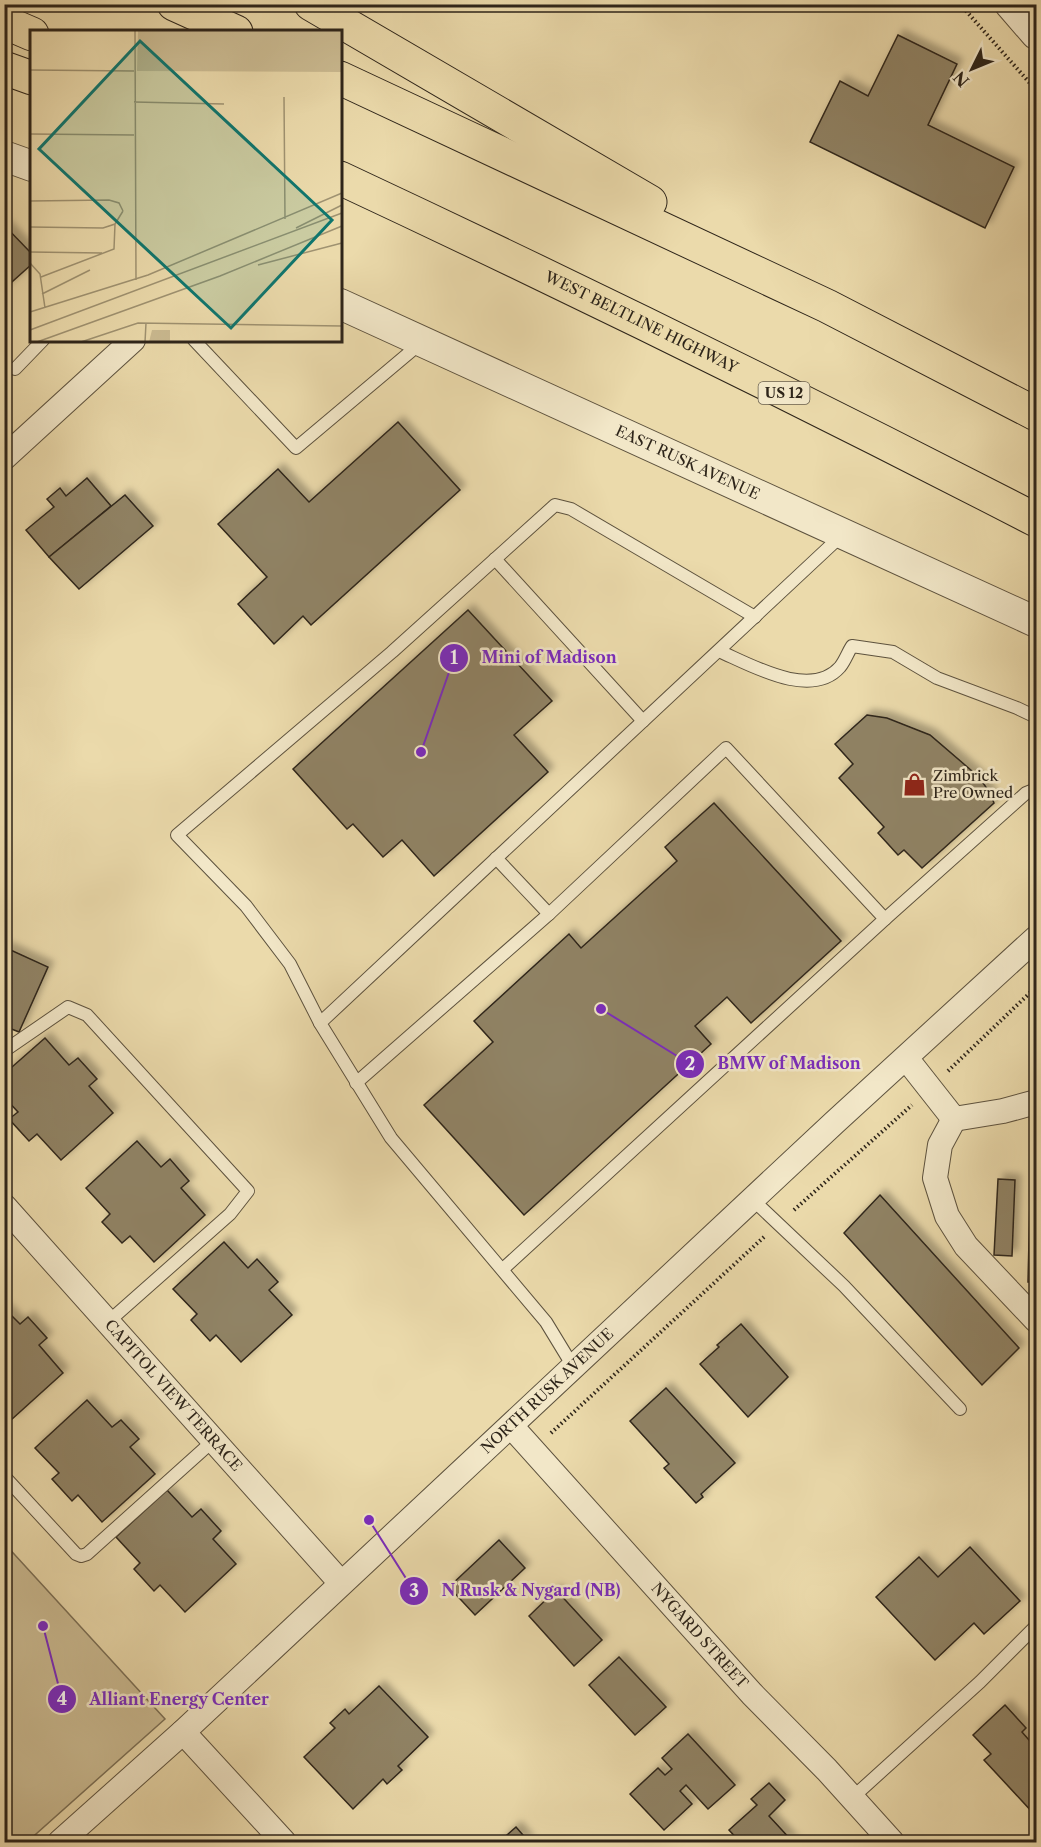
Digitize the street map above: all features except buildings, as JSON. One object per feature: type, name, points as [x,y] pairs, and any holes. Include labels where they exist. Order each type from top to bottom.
[{"type":"highway","points":[[174,4],[232,30]]},
{"type":"highway","points":[[312,4],[827,306]]},
{"type":"highway","points":[[4,22],[30,33]]},
{"type":"highway","points":[[4,68],[30,77]]},
{"type":"highway","points":[[342,79],[827,306],[1036,414]]},
{"type":"highway","name":"WEST BELTLINE HIGHWAY","points":[[342,179],[531,267],[1036,520]]},
{"type":"highway","points":[[342,196],[531,267]]},
{"type":"street","points":[[1010,4],[1036,34]]},
{"type":"street","points":[[4,156],[30,165]]},
{"type":"street","name":"EAST RUSK AVENUE","points":[[342,305],[636,437],[1036,622]]},
{"type":"street","points":[[4,458],[131,342]]},
{"type":"street","name":"NORTH RUSK AVENUE","points":[[60,1842],[183,1732],[835,1122],[1036,938]]},
{"type":"street","points":[[906,1058],[954,1119]]},
{"type":"street","points":[[954,1119],[1003,1111],[1036,1102]]},
{"type":"street","points":[[954,1119],[940,1145],[935,1178],[947,1216],[966,1246],[1036,1320]]},
{"type":"street","name":"CAPITOL VIEW TERRACE","points":[[4,1206],[341,1583]]},
{"type":"street","name":"NYGARD STREET","points":[[511,1426],[752,1694],[892,1842]]},
{"type":"street","points":[[183,1732],[284,1842]]},
{"type":"lane","points":[[196,342],[296,448],[423,341]]},
{"type":"lane","points":[[15,369],[41,342]]},
{"type":"lane","points":[[574,1368],[546,1322],[391,1138],[320,1023],[290,964],[246,906],[177,835],[392,652],[555,505],[572,509],[755,616]]},
{"type":"lane","points":[[320,1023],[843,534]]},
{"type":"lane","points":[[495,559],[643,721]]},
{"type":"lane","points":[[719,651],[794,681],[822,680],[840,667],[852,646],[893,652],[937,678],[1036,717]]},
{"type":"lane","points":[[357,1083],[549,914],[726,748],[885,919]]},
{"type":"lane","points":[[503,1269],[885,919],[1026,794],[1036,789]]},
{"type":"lane","points":[[496,858],[549,914]]},
{"type":"lane","points":[[4,1051],[68,1007],[87,1015],[105,1032],[248,1191],[230,1214],[108,1322]]},
{"type":"lane","points":[[753,1200],[844,1286],[960,1409]]},
{"type":"lane","points":[[4,1476],[76,1554],[81,1556],[87,1554],[214,1440]]},
{"type":"lane","points":[[852,1798],[980,1682],[1036,1626]]},
{"type":"path","points":[[960,4],[1036,90]]},
{"type":"shaded area","points":[[4,1543],[165,1719],[27,1842],[5,1842]]},
{"type":"place","name":"Mini of Madison","points":[[421,752]]},
{"type":"place","name":"Zimbrick Pre Owned","points":[[915,785]]},
{"type":"place","name":"BMW of Madison","points":[[601,1009]]},
{"type":"place","name":"N Rusk & Nygard (NB)","points":[[369,1520]]},
{"type":"place","name":"Alliant Energy Center","points":[[43,1626]]}]
